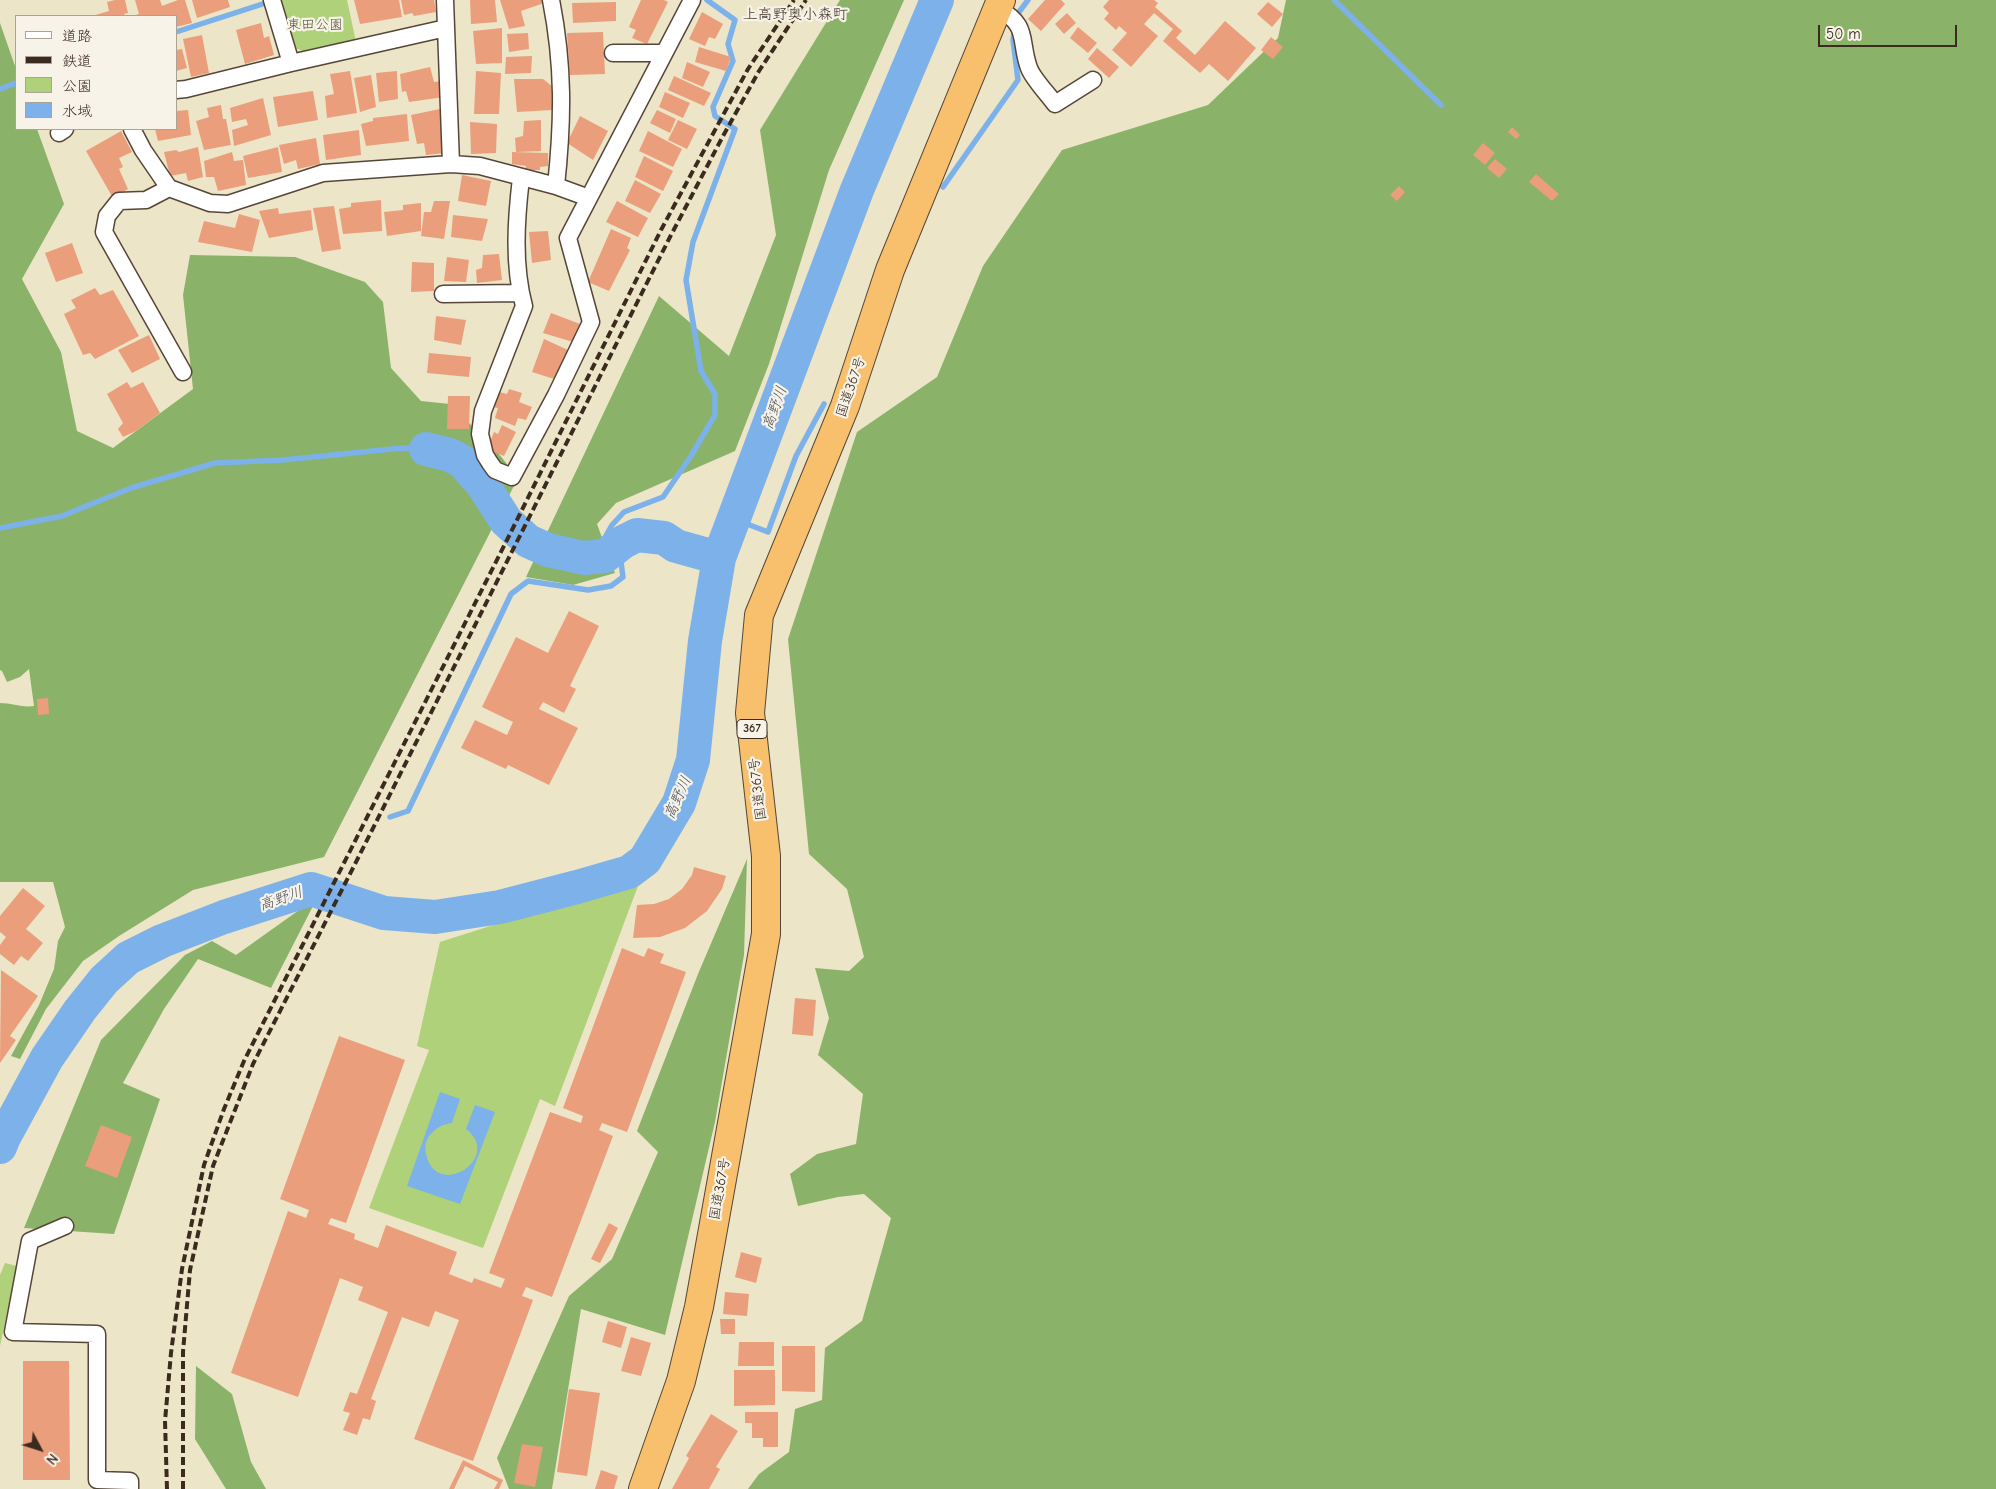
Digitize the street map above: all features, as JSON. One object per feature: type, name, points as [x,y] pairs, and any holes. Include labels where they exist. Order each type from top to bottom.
[{"type":"highway","name":"国道367号","points":[[643,1489],[681,1382],[699,1307],[766,934],[766,856],[750,713],[759,615],[845,406],[890,270],[999,4]]},
{"type":"street","points":[[445,0],[452,164]]},
{"type":"street","points":[[550,0],[560,54],[562,78],[562,136],[556,186]]},
{"type":"street","points":[[521,178],[515,223],[520,293],[524,306],[482,411],[480,434],[485,455],[490,463],[496,470],[512,477],[556,395],[591,322],[568,238],[692,0]]},
{"type":"street","points":[[999,4],[1011,15],[1024,36],[1029,69],[1055,104],[1093,80]]},
{"type":"street","points":[[274,6],[291,63]]},
{"type":"street","points":[[178,90],[446,28]]},
{"type":"street","points":[[613,53],[664,53]]},
{"type":"street","points":[[133,130],[143,150],[169,188],[210,203],[228,204],[324,173],[452,164],[480,166],[556,186],[589,198]]},
{"type":"street","points":[[169,188],[146,200],[120,201],[107,216],[104,232],[182,372]]},
{"type":"street","points":[[443,294],[520,293]]},
{"type":"street","points":[[65,1226],[30,1240],[12,1332],[97,1334],[97,1480],[130,1481],[130,1489]]},
{"type":"green space","name":"東田公園","points":[[281,0],[347,0],[356,42],[307,53],[291,46],[286,14]]},
{"type":"green space","points":[[840,0],[904,0],[829,170],[769,364],[735,451],[616,503],[597,524],[615,573],[573,585],[526,577],[659,296],[729,356],[776,235],[760,130]]},
{"type":"green space","points":[[1286,0],[1996,0],[1996,1489],[748,1489],[759,1474],[789,1452],[795,1409],[822,1400],[825,1348],[862,1321],[891,1218],[864,1194],[838,1197],[798,1206],[790,1174],[817,1154],[856,1144],[863,1094],[818,1055],[829,1018],[815,968],[849,971],[864,957],[847,889],[809,854],[788,639],[857,432],[937,377],[983,266],[1062,150],[1208,105],[1278,38]]},
{"type":"green space","points":[[0,23],[15,66],[15,130],[37,130],[64,204],[22,279],[61,352],[77,431],[113,448],[193,389],[183,295],[190,255],[295,257],[365,282],[383,302],[391,368],[421,401],[450,404],[495,449],[518,478],[324,857],[193,890],[119,936],[83,961],[46,1009],[20,1059],[11,1056],[39,1005],[54,969],[58,941],[65,927],[53,882],[0,882],[0,703],[34,706],[29,669],[20,677],[7,682],[0,670]]},
{"type":"green space","points":[[747,859],[744,955],[715,1122],[665,1335],[581,1309],[552,1489],[509,1489],[497,1458],[569,1296],[612,1259],[658,1152],[637,1131],[698,974]]},
{"type":"green space","points":[[641,878],[555,1106],[540,1099],[483,1248],[369,1208],[429,1050],[417,1046],[440,942]]},
{"type":"green space","points":[[309,903],[313,906],[271,988],[198,959],[164,1009],[123,1083],[160,1099],[114,1234],[24,1228],[101,1040],[185,955],[212,941],[236,955]]},
{"type":"green space","points":[[5,1263],[17,1266],[0,1346],[0,1275]]},
{"type":"green space","points":[[196,1366],[232,1394],[251,1462],[266,1489],[226,1489],[195,1439]]},
{"type":"water","points":[[440,1092],[460,1099],[452,1123],[436,1129],[426,1142],[426,1154],[432,1168],[442,1174],[453,1174],[464,1170],[473,1162],[477,1152],[476,1140],[466,1129],[475,1105],[495,1112],[460,1204],[407,1186]]},
{"type":"building","points":[[125,0],[128,13],[124,15],[95,15],[109,11],[107,2]]},
{"type":"building","points":[[135,0],[160,0],[162,6],[178,0],[185,0],[192,23],[178,26],[178,15],[136,15],[139,14]]},
{"type":"building","points":[[192,0],[228,0],[230,7],[197,18]]},
{"type":"building","points":[[354,0],[399,0],[402,17],[360,24]]},
{"type":"building","points":[[401,0],[434,0],[436,12],[414,16],[412,13],[404,15]]},
{"type":"building","points":[[470,0],[495,0],[497,22],[471,24]]},
{"type":"building","points":[[500,0],[546,0],[547,2],[521,11],[525,26],[509,29]]},
{"type":"building","points":[[641,0],[664,0],[668,2],[647,44],[632,38],[636,30],[629,27]]},
{"type":"building","points":[[1045,0],[1061,0],[1065,4],[1041,31],[1028,19]]},
{"type":"building","points":[[1109,0],[1154,0],[1158,3],[1155,7],[1182,31],[1176,38],[1195,55],[1225,21],[1256,48],[1228,81],[1209,64],[1200,73],[1163,41],[1173,29],[1154,13],[1144,24],[1158,36],[1131,67],[1112,50],[1127,33],[1119,26],[1116,30],[1104,19],[1109,13],[1103,7]]},
{"type":"building","points":[[616,2],[616,21],[573,23],[572,3]]},
{"type":"building","points":[[1268,2],[1283,14],[1272,27],[1257,14]]},
{"type":"building","points":[[702,12],[723,24],[715,39],[709,37],[705,46],[689,39]]},
{"type":"building","points":[[1067,13],[1076,23],[1064,34],[1055,24]]},
{"type":"building","points":[[261,23],[264,38],[269,36],[274,55],[245,64],[236,30]]},
{"type":"building","points":[[1078,27],[1097,43],[1088,53],[1070,38]]},
{"type":"building","points":[[502,28],[502,63],[476,64],[473,31]]},
{"type":"building","points":[[603,32],[605,74],[570,75],[567,33]]},
{"type":"building","points":[[528,33],[529,49],[509,52],[507,34]]},
{"type":"building","points":[[202,35],[209,73],[191,77],[183,39]]},
{"type":"building","points":[[1271,37],[1283,47],[1273,59],[1261,50]]},
{"type":"building","points":[[699,47],[731,57],[726,71],[695,62]]},
{"type":"building","points":[[1097,48],[1119,67],[1109,78],[1088,59]]},
{"type":"building","points":[[182,49],[187,68],[178,70],[178,50]]},
{"type":"building","points":[[532,56],[531,73],[505,74],[506,57]]},
{"type":"building","points":[[687,62],[710,72],[703,87],[682,78]]},
{"type":"building","points":[[430,67],[434,82],[443,81],[444,97],[409,102],[406,91],[402,92],[400,74]]},
{"type":"building","points":[[350,71],[357,113],[327,118],[325,96],[334,94],[330,74]]},
{"type":"building","points":[[397,71],[398,99],[379,102],[376,73]]},
{"type":"building","points":[[476,71],[501,73],[499,114],[474,114]]},
{"type":"building","points":[[371,75],[376,107],[360,112],[354,78]]},
{"type":"building","points":[[674,76],[711,93],[704,106],[668,90]]},
{"type":"building","points":[[514,79],[543,79],[553,87],[552,110],[517,112]]},
{"type":"building","points":[[313,91],[318,120],[278,127],[273,97]]},
{"type":"building","points":[[665,92],[690,103],[683,118],[659,107]]},
{"type":"building","points":[[263,98],[271,135],[234,146],[232,130],[248,125],[246,119],[232,122],[230,108]]},
{"type":"building","points":[[221,105],[231,145],[204,150],[196,121],[209,117],[207,108]]},
{"type":"building","points":[[440,109],[445,153],[426,155],[424,143],[417,144],[411,115]]},
{"type":"building","points":[[188,110],[191,135],[158,141],[155,130],[178,130],[178,111]]},
{"type":"building","points":[[657,110],[676,119],[670,133],[650,123]]},
{"type":"building","points":[[407,114],[409,141],[366,146],[361,124],[373,121],[373,118]]},
{"type":"building","points":[[580,116],[608,131],[593,160],[567,143]]},
{"type":"building","points":[[541,120],[541,151],[516,152],[515,138],[523,136],[524,121]]},
{"type":"building","points":[[678,120],[697,129],[687,149],[668,140]]},
{"type":"building","points":[[470,122],[497,124],[496,153],[471,154]]},
{"type":"building","points":[[1512,127],[1520,135],[1516,139],[1508,132]]},
{"type":"building","points":[[359,130],[361,155],[326,160],[323,135]]},
{"type":"building","points":[[121,131],[132,152],[119,158],[123,167],[119,169],[128,189],[113,198],[86,151]]},
{"type":"building","points":[[648,131],[682,149],[673,167],[639,151]]},
{"type":"building","points":[[316,138],[320,164],[298,169],[296,160],[284,164],[279,145]]},
{"type":"building","points":[[1483,143],[1495,153],[1485,165],[1473,155]]},
{"type":"building","points":[[198,147],[203,177],[188,181],[186,173],[170,176],[164,152],[176,150],[179,152]]},
{"type":"building","points":[[278,147],[282,172],[248,178],[243,156]]},
{"type":"building","points":[[232,152],[234,161],[243,160],[246,185],[218,191],[214,177],[206,177],[204,161]]},
{"type":"building","points":[[512,152],[548,153],[548,166],[540,167],[540,170],[525,170],[526,166],[512,164]]},
{"type":"building","points":[[644,156],[673,171],[663,191],[635,177]]},
{"type":"building","points":[[1495,159],[1507,169],[1499,178],[1487,168]]},
{"type":"building","points":[[1536,174],[1559,194],[1552,201],[1529,182]]},
{"type":"building","points":[[462,175],[491,181],[486,206],[458,201]]},
{"type":"building","points":[[635,180],[661,194],[650,213],[625,201]]},
{"type":"building","points":[[1399,186],[1405,192],[1397,201],[1390,195]]},
{"type":"building","points":[[381,200],[382,231],[343,234],[339,209],[351,207],[351,203]]},
{"type":"building","points":[[434,201],[450,201],[444,239],[421,236],[424,212],[431,212]]},
{"type":"building","points":[[617,201],[648,218],[638,237],[606,222]]},
{"type":"building","points":[[421,203],[421,231],[387,236],[384,212],[403,210],[403,205]]},
{"type":"building","points":[[334,206],[341,249],[322,252],[313,208]]},
{"type":"building","points":[[278,208],[279,214],[311,210],[313,230],[269,238],[259,211]]},
{"type":"building","points":[[239,214],[260,220],[252,252],[198,242],[204,221],[235,228]]},
{"type":"building","points":[[453,215],[488,219],[482,241],[451,237]]},
{"type":"building","points":[[611,229],[631,238],[627,248],[630,250],[609,291],[588,282]]},
{"type":"building","points":[[548,231],[551,260],[532,263],[529,232]]},
{"type":"building","points":[[72,243],[83,273],[56,282],[45,253]]},
{"type":"building","points":[[499,254],[502,280],[477,283],[476,270],[482,268],[483,255]]},
{"type":"building","points":[[447,257],[469,260],[466,282],[444,281]]},
{"type":"building","points":[[412,262],[434,263],[434,291],[411,292]]},
{"type":"building","points":[[95,288],[100,295],[113,290],[139,336],[95,359],[90,353],[83,355],[64,314],[76,308],[71,300]]},
{"type":"building","points":[[551,313],[580,324],[573,342],[543,333]]},
{"type":"building","points":[[436,316],[466,320],[461,345],[434,340]]},
{"type":"building","points":[[149,335],[160,359],[132,373],[118,350]]},
{"type":"building","points":[[544,339],[568,350],[554,379],[532,372]]},
{"type":"building","points":[[429,353],[471,357],[469,377],[427,373]]},
{"type":"building","points":[[127,382],[131,388],[143,382],[160,413],[136,431],[123,437],[118,429],[123,423],[107,394]]},
{"type":"building","points":[[509,389],[522,393],[519,402],[532,407],[526,420],[518,418],[515,426],[495,418],[498,408],[493,407],[499,392],[507,394]]},
{"type":"building","points":[[448,396],[470,396],[469,429],[447,429]]},
{"type":"building","points":[[502,425],[516,432],[504,456],[487,449],[494,432],[498,434]]},
{"type":"building","points":[[569,611],[599,626],[570,686],[576,689],[564,713],[543,702],[539,709],[578,728],[549,785],[508,765],[506,769],[461,748],[475,720],[507,735],[513,722],[482,707],[516,637],[548,653]]},
{"type":"building","points":[[48,698],[49,714],[38,715],[37,699]]},
{"type":"building","points":[[694,867],[726,876],[722,889],[707,911],[685,928],[660,937],[633,938],[637,905],[654,904],[669,899],[682,889],[692,875]]},
{"type":"building","points":[[23,888],[45,906],[26,929],[43,943],[28,961],[21,956],[14,965],[0,954],[0,945],[6,937],[0,932],[0,916]]},
{"type":"building","points":[[622,948],[644,957],[648,948],[664,954],[660,963],[686,972],[627,1132],[602,1123],[599,1130],[613,1136],[552,1297],[526,1287],[522,1296],[533,1300],[473,1461],[414,1439],[459,1320],[435,1311],[429,1327],[402,1317],[371,1399],[376,1401],[370,1420],[363,1418],[357,1435],[343,1430],[350,1413],[343,1411],[350,1392],[357,1394],[388,1312],[358,1300],[363,1287],[340,1278],[298,1397],[231,1373],[288,1211],[306,1218],[309,1210],[280,1199],[339,1036],[405,1060],[346,1223],[331,1218],[328,1224],[355,1234],[354,1239],[378,1248],[386,1225],[457,1252],[449,1274],[472,1283],[474,1278],[501,1288],[505,1279],[489,1273],[550,1112],[581,1123],[583,1116],[563,1108]]},
{"type":"building","points":[[1,970],[38,996],[10,1036],[16,1040],[0,1063]]},
{"type":"building","points":[[795,998],[816,1000],[813,1036],[792,1034]]},
{"type":"building","points":[[101,1125],[132,1137],[117,1178],[85,1166]]},
{"type":"building","points":[[609,1223],[618,1228],[600,1263],[591,1259]]},
{"type":"building","points":[[741,1252],[762,1258],[756,1283],[735,1277]]},
{"type":"building","points":[[725,1292],[749,1294],[747,1316],[723,1314]]},
{"type":"building","points":[[720,1319],[735,1319],[735,1334],[721,1334]]},
{"type":"building","points":[[608,1321],[627,1327],[621,1348],[602,1342]]},
{"type":"building","points":[[631,1337],[651,1343],[641,1376],[621,1371]]},
{"type":"building","points":[[739,1342],[774,1342],[774,1366],[738,1366]]},
{"type":"building","points":[[782,1346],[815,1346],[815,1392],[782,1391]]},
{"type":"building","points":[[23,1361],[69,1361],[70,1480],[23,1480]]},
{"type":"building","points":[[734,1370],[775,1370],[775,1405],[734,1406]]},
{"type":"building","points":[[569,1389],[600,1393],[587,1476],[557,1472]]},
{"type":"building","points":[[745,1412],[778,1412],[778,1447],[763,1447],[763,1438],[752,1438],[752,1423],[745,1423]]},
{"type":"building","points":[[711,1414],[738,1431],[716,1467],[720,1469],[709,1489],[672,1489],[689,1458],[686,1456]]},
{"type":"building","points":[[522,1444],[543,1447],[535,1487],[514,1483]]},
{"type":"building","points":[[463,1460],[503,1480],[499,1489],[494,1489],[498,1482],[465,1466],[454,1489],[449,1489]]},
{"type":"building","points":[[601,1470],[618,1476],[614,1489],[595,1489]]},
{"type":"waterway","points":[[390,817],[408,811],[511,594],[528,581],[588,590],[611,586],[623,577],[621,562],[603,541],[612,525],[624,512],[663,497],[691,456],[715,415],[715,394],[701,371],[686,280],[693,242],[735,129],[715,116],[713,107],[733,61],[728,44],[735,20],[707,0]]},
{"type":"waterway","name":"高野川","points":[[0,1147],[47,1058],[80,1010],[104,980],[128,958],[162,941],[224,917],[311,889],[384,913],[435,917],[500,907],[577,887],[629,872],[645,860],[679,803],[693,760],[705,641],[719,558],[857,190],[937,0]]},
{"type":"waterway","points":[[1017,20],[1019,12],[1028,0]]},
{"type":"waterway","points":[[1334,0],[1441,105]]},
{"type":"waterway","points":[[178,31],[272,1]]},
{"type":"waterway","points":[[943,187],[1018,80],[1013,40],[1015,29]]},
{"type":"waterway","points":[[0,89],[15,83]]},
{"type":"waterway","points":[[734,519],[768,532],[796,456],[824,404]]},
{"type":"waterway","points":[[0,528],[62,516],[131,488],[215,463],[283,460],[402,448],[426,449]]},
{"type":"waterway","points":[[426,449],[450,455],[463,462],[483,485],[506,521],[528,541],[548,550],[584,558],[605,556],[623,542],[637,535],[664,538],[676,546],[719,558]]},
{"type":"railway","points":[[167,1489],[165,1421],[171,1353],[182,1269],[204,1165],[244,1061],[661,230],[748,69],[794,0]]},
{"type":"railway","points":[[183,1489],[183,1352],[190,1270],[213,1166],[253,1064],[670,237],[759,71],[806,0]]},
{"type":"district","name":"上高野奥小森町","points":[[795,15]]}]
